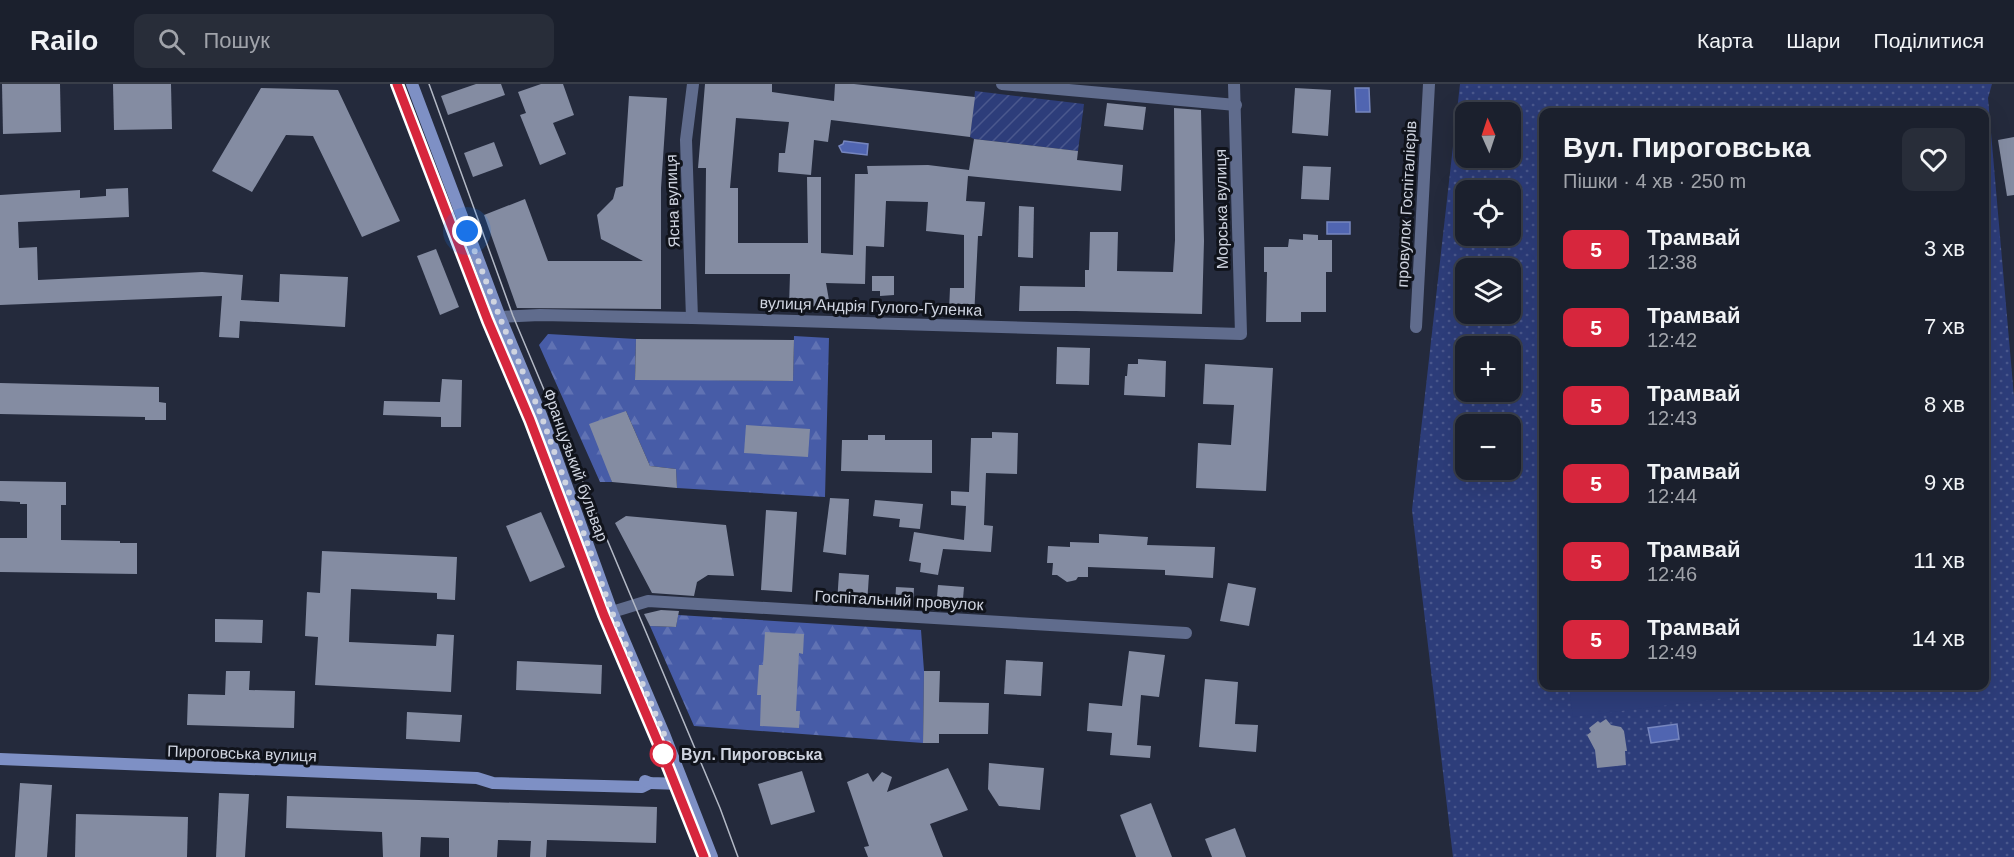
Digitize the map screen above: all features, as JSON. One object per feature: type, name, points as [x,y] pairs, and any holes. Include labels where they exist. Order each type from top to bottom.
[{"type":"street","name":"Французький бульвар","points":[[412,84],[500,318],[541,415],[612,612],[664,734],[712,857]]},
{"type":"street","name":"Ясна вулиця","points":[[692,318],[686,140],[693,84]]},
{"type":"street","points":[[1002,84],[1236,105]]},
{"type":"street","name":"Морська вулиця","points":[[1234,84],[1241,334]]},
{"type":"street","name":"провулок Госпіталієрів","points":[[1416,327],[1429,84]]},
{"type":"street","name":"вулиця Андрія Гулого-Гуленка","points":[[500,318],[540,315],[692,318],[1241,334]]},
{"type":"street","name":"Госпітальний провулок","points":[[612,612],[648,601],[1186,633]]},
{"type":"street","name":"Пироговська вулиця","points":[[0,759],[482,779],[494,776],[642,780],[650,783],[682,784]]},
{"type":"shaded area","points":[[1460,84],[1992,84],[1988,98],[1989,108],[1539,108],[1539,690],[1989,690],[1989,110],[2014,397],[2014,857],[1453,857],[1412,510],[1455,128],[1455,168],[1521,168],[1521,102],[1458,102]]},
{"type":"shaded area","points":[[1355,88],[1369,88],[1370,112],[1356,112]]},
{"type":"shaded area","points":[[975,91],[1084,104],[1078,151],[970,137]]},
{"type":"shaded area","points":[[844,141],[868,144],[867,155],[842,152],[839,146]]},
{"type":"shaded area","points":[[1327,222],[1350,222],[1350,234],[1327,234]]},
{"type":"shaded area","points":[[1570,690],[1732,690],[1733,697],[1573,717]]},
{"type":"shaded area","points":[[1677,724],[1679,739],[1651,743],[1648,728]]},
{"type":"green space","points":[[548,334],[636,339],[635,379],[793,381],[794,336],[829,338],[825,497],[677,488],[676,469],[650,466],[626,411],[608,469],[612,482],[600,482],[539,345]]},
{"type":"green space","points":[[678,615],[921,630],[924,671],[923,743],[694,726],[650,626],[676,627]]},
{"type":"building","points":[[2,84],[60,84],[61,132],[3,134]]},
{"type":"building","points":[[113,84],[171,84],[172,129],[114,130]]},
{"type":"building","points":[[476,84],[501,84],[505,95],[448,115],[441,96]]},
{"type":"building","points":[[541,84],[563,84],[574,115],[553,123],[566,154],[540,165],[520,115],[526,113],[518,92]]},
{"type":"building","points":[[705,84],[772,84],[772,92],[834,101],[835,84],[975,97],[970,137],[831,120],[828,142],[814,140],[811,175],[778,172],[779,153],[785,153],[789,122],[736,118],[730,188],[738,188],[738,243],[808,243],[807,177],[821,177],[821,253],[853,255],[855,174],[868,174],[867,166],[928,165],[969,170],[974,139],[1078,151],[1077,160],[1123,165],[1121,191],[968,176],[966,201],[985,202],[982,236],[978,236],[974,318],[963,318],[963,311],[949,311],[950,288],[964,288],[964,235],[926,231],[928,202],[886,201],[884,247],[866,246],[865,284],[826,283],[830,306],[789,307],[790,274],[705,274],[706,168],[698,168]]},
{"type":"building","points":[[261,88],[338,90],[400,221],[362,237],[313,136],[286,135],[252,192],[212,171]]},
{"type":"building","points":[[1295,88],[1331,90],[1328,136],[1292,133]]},
{"type":"building","points":[[629,96],[667,98],[661,188],[661,309],[517,308],[484,215],[525,199],[548,261],[643,261],[601,239],[597,215],[613,199],[616,188],[623,186]]},
{"type":"building","points":[[1107,103],[1146,107],[1143,130],[1104,126]]},
{"type":"building","points":[[1174,108],[1201,110],[1204,241],[1202,314],[1019,311],[1020,286],[1085,287],[1085,270],[1089,270],[1090,232],[1118,232],[1117,271],[1173,272],[1175,240]]},
{"type":"building","points":[[2014,137],[2014,195],[2007,196],[1998,140]]},
{"type":"building","points":[[494,142],[503,166],[473,177],[464,153]]},
{"type":"building","points":[[1303,166],[1331,167],[1329,200],[1301,199]]},
{"type":"building","points":[[128,188],[129,217],[18,222],[19,248],[37,247],[38,280],[202,272],[243,275],[241,300],[279,302],[280,274],[348,277],[345,327],[240,321],[239,338],[219,337],[222,296],[0,305],[0,195],[80,190],[80,198],[106,196],[106,189]]},
{"type":"building","points":[[1019,206],[1034,207],[1033,258],[1018,257]]},
{"type":"building","points":[[1303,234],[1318,235],[1318,240],[1332,240],[1332,272],[1326,272],[1326,312],[1301,312],[1301,322],[1266,322],[1267,272],[1264,272],[1264,247],[1288,247],[1289,239],[1303,240]]},
{"type":"building","points":[[436,249],[459,307],[440,315],[417,256]]},
{"type":"building","points":[[872,276],[894,276],[894,295],[880,296],[880,291],[872,291]]},
{"type":"building","points":[[636,339],[794,340],[793,381],[635,380]]},
{"type":"building","points":[[1057,347],[1090,348],[1089,385],[1056,384]]},
{"type":"building","points":[[1138,359],[1166,361],[1165,397],[1124,395],[1128,364],[1138,364]]},
{"type":"building","points":[[1205,364],[1273,368],[1266,491],[1196,488],[1198,443],[1231,445],[1234,405],[1203,404]]},
{"type":"building","points":[[442,379],[462,380],[461,427],[441,427],[441,417],[383,415],[384,401],[440,402]]},
{"type":"building","points":[[0,383],[159,387],[159,402],[166,403],[166,420],[145,420],[145,417],[0,414]]},
{"type":"building","points":[[626,411],[650,466],[676,469],[677,488],[612,482],[589,424]]},
{"type":"building","points":[[746,425],[810,429],[808,457],[744,453]]},
{"type":"building","points":[[992,432],[1018,433],[1017,474],[986,473],[984,525],[993,526],[991,552],[943,549],[938,575],[920,572],[921,563],[909,561],[914,532],[964,540],[966,506],[951,505],[951,491],[969,492],[971,438],[992,438]]},
{"type":"building","points":[[868,435],[885,435],[885,440],[932,440],[932,473],[841,471],[842,440],[868,440]]},
{"type":"building","points":[[0,481],[66,482],[66,505],[61,505],[61,540],[137,543],[137,574],[0,572],[0,538],[27,538],[27,504],[0,501]]},
{"type":"building","points":[[830,498],[849,499],[846,555],[823,552]]},
{"type":"building","points":[[875,500],[923,504],[920,529],[899,527],[900,519],[873,516]]},
{"type":"building","points":[[766,510],[797,512],[792,592],[761,590]]},
{"type":"building","points":[[541,512],[565,567],[530,582],[506,526]]},
{"type":"building","points":[[626,516],[726,525],[734,576],[708,575],[697,582],[694,596],[652,593],[615,523]]},
{"type":"building","points":[[1099,534],[1148,537],[1147,545],[1215,547],[1213,578],[1165,575],[1165,570],[1088,567],[1088,577],[1078,577],[1072,581],[1067,582],[1057,575],[1052,575],[1053,563],[1047,563],[1048,546],[1070,547],[1070,542],[1099,543]]},
{"type":"building","points":[[322,551],[457,557],[455,600],[437,599],[437,593],[351,589],[349,642],[436,646],[437,634],[454,635],[451,692],[315,685],[318,637],[305,636],[307,592],[320,593]]},
{"type":"building","points":[[839,573],[869,575],[867,604],[837,603]]},
{"type":"building","points":[[1228,583],[1256,588],[1249,626],[1220,621]]},
{"type":"building","points":[[938,585],[964,587],[962,611],[936,609]]},
{"type":"building","points":[[896,587],[914,588],[913,607],[895,606]]},
{"type":"building","points":[[661,610],[679,611],[676,627],[650,626],[644,614]]},
{"type":"building","points":[[215,619],[263,620],[262,643],[215,642]]},
{"type":"building","points":[[765,632],[804,634],[803,654],[799,653],[796,711],[800,711],[799,728],[760,726],[761,695],[757,695],[759,665],[763,665]]},
{"type":"building","points":[[1129,651],[1165,655],[1159,697],[1141,695],[1137,745],[1151,746],[1150,758],[1110,755],[1112,733],[1087,731],[1089,703],[1122,706]]},
{"type":"building","points":[[1006,660],[1043,662],[1041,696],[1004,694]]},
{"type":"building","points":[[517,661],[602,665],[601,694],[516,690]]},
{"type":"building","points":[[226,671],[250,671],[249,690],[295,691],[294,728],[187,725],[188,694],[225,695]]},
{"type":"building","points":[[924,671],[940,671],[939,702],[989,703],[988,734],[939,734],[939,743],[923,743]]},
{"type":"building","points":[[1205,679],[1238,682],[1235,724],[1258,725],[1256,752],[1199,747]]},
{"type":"building","points":[[407,712],[462,715],[460,742],[406,739]]},
{"type":"building","points":[[1606,719],[1611,725],[1621,727],[1624,731],[1627,751],[1625,751],[1626,765],[1597,768],[1595,750],[1587,735],[1591,732],[1589,728],[1598,721],[1600,723]]},
{"type":"building","points":[[989,763],[1044,768],[1040,810],[999,806],[988,789]]},
{"type":"building","points":[[948,768],[968,810],[930,824],[943,857],[868,857],[864,847],[869,846],[847,782],[868,773],[873,782],[882,772],[892,777],[887,792]]},
{"type":"building","points":[[802,771],[815,812],[771,825],[758,784]]},
{"type":"building","points":[[20,783],[52,785],[47,857],[15,857]]},
{"type":"building","points":[[219,793],[249,794],[245,857],[216,857]]},
{"type":"building","points":[[287,796],[657,807],[656,843],[547,840],[546,857],[530,857],[531,841],[498,840],[497,857],[449,857],[449,838],[421,837],[420,857],[383,857],[382,832],[286,828]]},
{"type":"building","points":[[1151,803],[1172,857],[1136,857],[1120,815]]},
{"type":"building","points":[[76,814],[188,817],[187,857],[75,857]]},
{"type":"building","points":[[1235,828],[1246,857],[1212,857],[1205,839]]},
{"type":"tram line","points":[[397,84],[488,321],[530,420],[604,615],[704,857]]},
{"type":"tram line","name":"5","points":[[397,84],[488,321],[530,420],[604,615],[704,857]]},
{"type":"tram line","points":[[429,84],[513,316],[720,808],[738,857]]},
{"type":"place","name":"Вул. Пироговська","points":[[663,754]]},
{"type":"route","points":[[467,231],[570,491],[612,612],[670,748],[663,754]]}]
